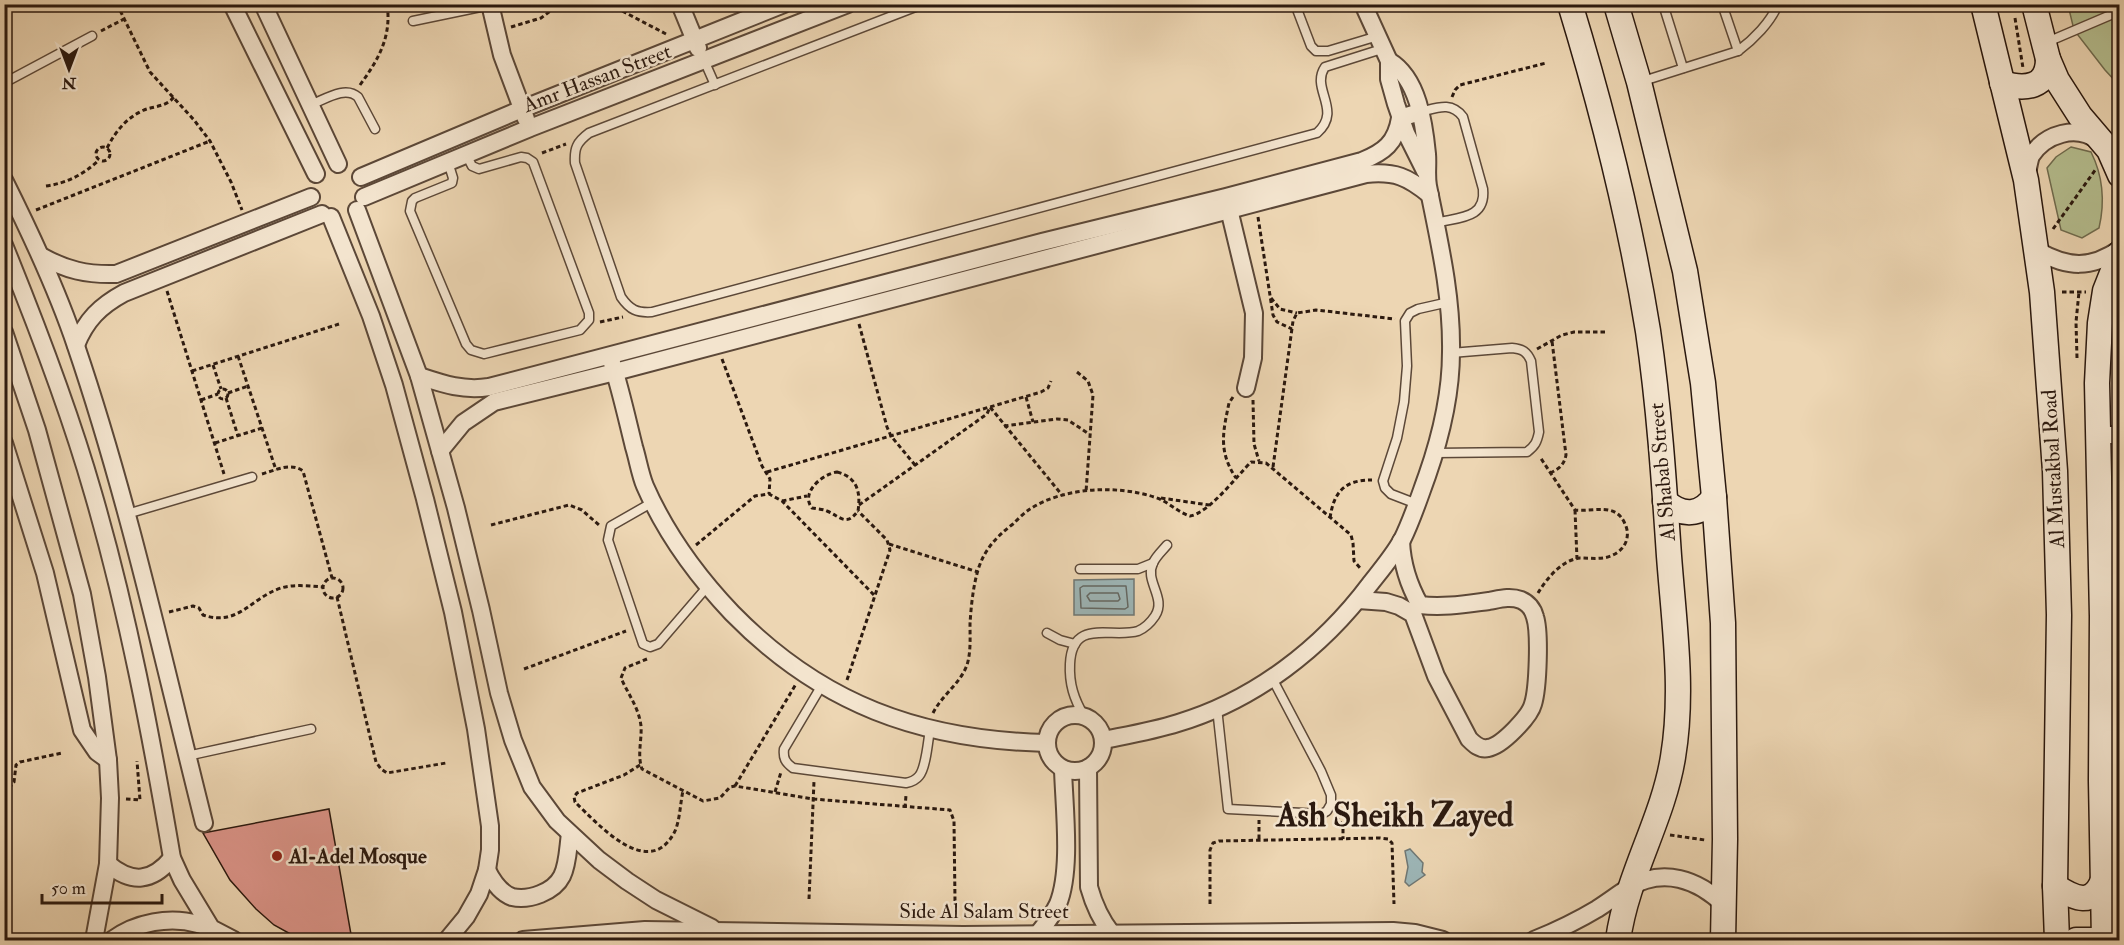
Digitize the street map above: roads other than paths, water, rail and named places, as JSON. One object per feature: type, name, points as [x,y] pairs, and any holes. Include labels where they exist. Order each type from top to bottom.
[{"type":"main road","name":"Al Shabab Street","points":[[1570,4],[1594,85],[1633,249],[1648,332],[1659,416],[1679,702],[1673,757],[1667,785],[1629,887],[1618,940]]},
{"type":"main road","points":[[1616,4],[1639,82],[1685,271],[1703,383],[1723,623],[1724,940]]},
{"type":"main road","name":"Al Mustakbal Road","points":[[1983,4],[2026,180],[2038,250],[2042,292],[2055,471],[2060,615],[2056,940]]},
{"type":"main road","points":[[2034,4],[2046,51],[2057,80],[2079,116],[2114,151],[2120,175]]},
{"type":"main road","points":[[2002,83],[2017,87],[2030,87],[2041,80],[2048,68],[2046,51]]},
{"type":"main road","name":"Al Mustakbal Road","points":[[2104,940],[2103,880],[2111,736],[2102,616],[2109,435],[2097,383],[2100,323],[2105,291],[2120,253]]},
{"type":"main road","points":[[1665,501],[1672,508],[1691,513],[1701,510],[1714,496]]},
{"type":"main road","points":[[2055,886],[2069,896],[2092,897],[2099,890],[2103,880]]},
{"type":"main road","points":[[2076,940],[2093,940]]},
{"type":"street","points":[[232,4],[316,174]]},
{"type":"street","points":[[263,4],[338,164]]},
{"type":"street","points":[[680,4],[690,42],[704,60]]},
{"type":"street","name":"Amr Hassan Street","points":[[361,177],[522,109],[784,4]]},
{"type":"street","name":"Amr Hassan Street","points":[[360,203],[466,154],[848,4]]},
{"type":"street","points":[[1103,740],[1180,723],[1217,708],[1272,678],[1305,654],[1335,626],[1372,582],[1401,541],[1417,504],[1435,453],[1445,409],[1451,353],[1449,302],[1444,262],[1426,173],[1427,158],[1420,112],[1409,82],[1384,48],[1363,4]]},
{"type":"street","points":[[490,5],[495,27],[530,128]]},
{"type":"street","points":[[1384,48],[1389,79],[1400,118],[1426,173]]},
{"type":"street","points":[[1400,118],[1420,112]]},
{"type":"street","points":[[440,451],[463,423],[491,395],[613,364],[789,308],[976,268],[1228,204],[1376,155],[1389,146],[1398,133],[1400,118]]},
{"type":"street","points":[[2026,180],[2031,158],[2046,140],[2068,132],[2091,135],[2114,151]]},
{"type":"street","points":[[338,164],[355,170],[361,177],[364,187],[360,203],[349,215],[340,218],[327,215],[313,204],[311,197],[312,181],[316,174],[330,165],[338,164]]},
{"type":"street","points":[[1228,204],[1256,203],[1366,174],[1383,173],[1400,176],[1415,183],[1430,195]]},
{"type":"street","points":[[4,180],[41,256],[76,345],[127,514],[204,823]]},
{"type":"street","points":[[41,256],[77,272],[96,275],[116,274],[311,197]]},
{"type":"street","points":[[360,203],[418,376],[482,609],[499,693],[513,740],[532,787],[544,805],[570,834],[627,881],[686,916],[718,931]]},
{"type":"street","points":[[1228,204],[1254,313],[1253,358],[1246,388]]},
{"type":"street","points":[[76,345],[83,328],[93,314],[107,302],[124,293],[327,215]]},
{"type":"street","points":[[327,215],[371,316],[394,386],[453,612],[476,729],[490,826],[490,850],[487,870],[475,902],[447,940]]},
{"type":"street","points":[[4,245],[65,404],[93,491],[138,670],[172,858],[182,880],[217,934]]},
{"type":"street","points":[[2038,250],[2054,260],[2072,264],[2090,264],[2120,249]]},
{"type":"street","points":[[613,364],[717,345],[855,309],[976,268]]},
{"type":"street","points":[[789,308],[794,325]]},
{"type":"street","points":[[4,332],[38,430],[82,594],[97,677],[108,760],[110,798],[108,864],[94,940]]},
{"type":"street","points":[[613,364],[644,483],[653,502],[684,555],[707,588],[755,636],[802,673],[822,685],[842,696],[900,720],[930,729],[978,738],[1007,742],[1046,743]]},
{"type":"street","points":[[418,376],[491,395]]},
{"type":"street","points":[[4,443],[45,573],[81,730],[97,752],[108,760]]},
{"type":"street","points":[[1358,600],[1386,602],[1417,609],[1511,598],[1523,600],[1532,608],[1538,640],[1536,693],[1527,717],[1488,749],[1477,747],[1469,739],[1436,676],[1417,609],[1404,568],[1401,541]]},
{"type":"street","points":[[1073,714],[1093,721],[1100,730],[1103,740],[1102,751],[1097,761],[1088,768],[1076,771],[1063,769],[1054,762],[1048,753],[1046,743],[1048,732],[1054,723],[1073,714]]},
{"type":"street","points":[[1088,768],[1089,887],[1101,920],[1112,934]]},
{"type":"street","points":[[1037,935],[1049,921],[1058,904],[1063,887],[1065,869],[1063,769]]},
{"type":"street","points":[[487,870],[495,883],[511,897],[530,897],[548,890],[562,877],[570,834]]},
{"type":"street","points":[[108,864],[120,874],[134,878],[149,877],[162,869],[172,858]]},
{"type":"street","points":[[1065,869],[1088,869]]},
{"type":"street","points":[[1534,940],[1582,918],[1629,887],[1649,879],[1670,878],[1691,882],[1710,891],[1725,906]]},
{"type":"street","points":[[112,940],[140,926],[164,921],[188,922],[234,940]]},
{"type":"street","name":"Side Al Salam Street","points":[[523,940],[645,930],[718,931],[789,936],[1393,931],[1415,933],[1443,940]]},
{"type":"lane","points":[[923,4],[589,133],[579,140],[574,151],[575,163],[621,297],[628,308],[639,313],[652,312],[1317,133],[1328,118],[1328,108],[1320,79],[1321,72],[1325,67],[1384,48]]},
{"type":"lane","points":[[1295,4],[1311,46],[1316,51],[1384,48]]},
{"type":"lane","points":[[1663,4],[1683,68]]},
{"type":"lane","points":[[1722,4],[1738,51]]},
{"type":"lane","points":[[1639,82],[1738,51],[1767,22],[1778,4]]},
{"type":"lane","points":[[413,21],[490,5]]},
{"type":"lane","points":[[2046,51],[2120,10]]},
{"type":"lane","points":[[4,83],[92,36]]},
{"type":"lane","points":[[704,60],[715,85]]},
{"type":"lane","points":[[310,105],[343,92],[354,93],[375,129]]},
{"type":"lane","points":[[1420,112],[1451,106],[1463,117],[1484,198],[1476,213],[1436,223]]},
{"type":"lane","points":[[448,162],[453,178],[452,183],[415,198],[410,211],[466,344],[471,350],[484,354],[580,330],[585,326],[589,313],[533,162],[527,158],[513,159],[479,169],[472,166],[466,154]]},
{"type":"lane","points":[[1417,504],[1391,494],[1385,488],[1383,481],[1397,438],[1404,402],[1407,366],[1405,321],[1410,313],[1418,309],[1449,302]]},
{"type":"lane","points":[[1435,453],[1527,452],[1538,440],[1531,361],[1528,354],[1521,349],[1512,348],[1451,353]]},
{"type":"lane","points":[[127,514],[252,477]]},
{"type":"lane","points":[[653,502],[611,526],[608,534],[608,540],[643,645],[650,647],[658,645],[707,588]]},
{"type":"lane","points":[[1080,569],[1146,567],[1153,563],[1167,545]]},
{"type":"lane","points":[[1084,716],[1073,695],[1070,680],[1071,654],[1083,636],[1093,632],[1130,633],[1146,626],[1157,612],[1159,601],[1152,582],[1153,563]]},
{"type":"lane","points":[[1131,569],[1152,582]]},
{"type":"lane","points":[[1047,633],[1060,640],[1076,644]]},
{"type":"lane","points":[[1217,708],[1228,809],[1322,814],[1331,804],[1331,795],[1321,771],[1272,678]]},
{"type":"lane","points":[[822,685],[784,749],[783,756],[793,768],[906,783],[919,777],[930,729]]},
{"type":"lane","points":[[187,756],[311,729]]},
{"type":"water","points":[[1134,579],[1134,615],[1074,615],[1074,580]]},
{"type":"water","points":[[1410,849],[1423,863],[1422,872],[1425,875],[1409,886],[1405,882],[1408,867],[1405,851]]},
{"type":"place","name":"Al-Adel Mosque","points":[[277,856]]},
{"type":"district","name":"Ash Sheikh Zayed","points":[[1395,814]]}]
